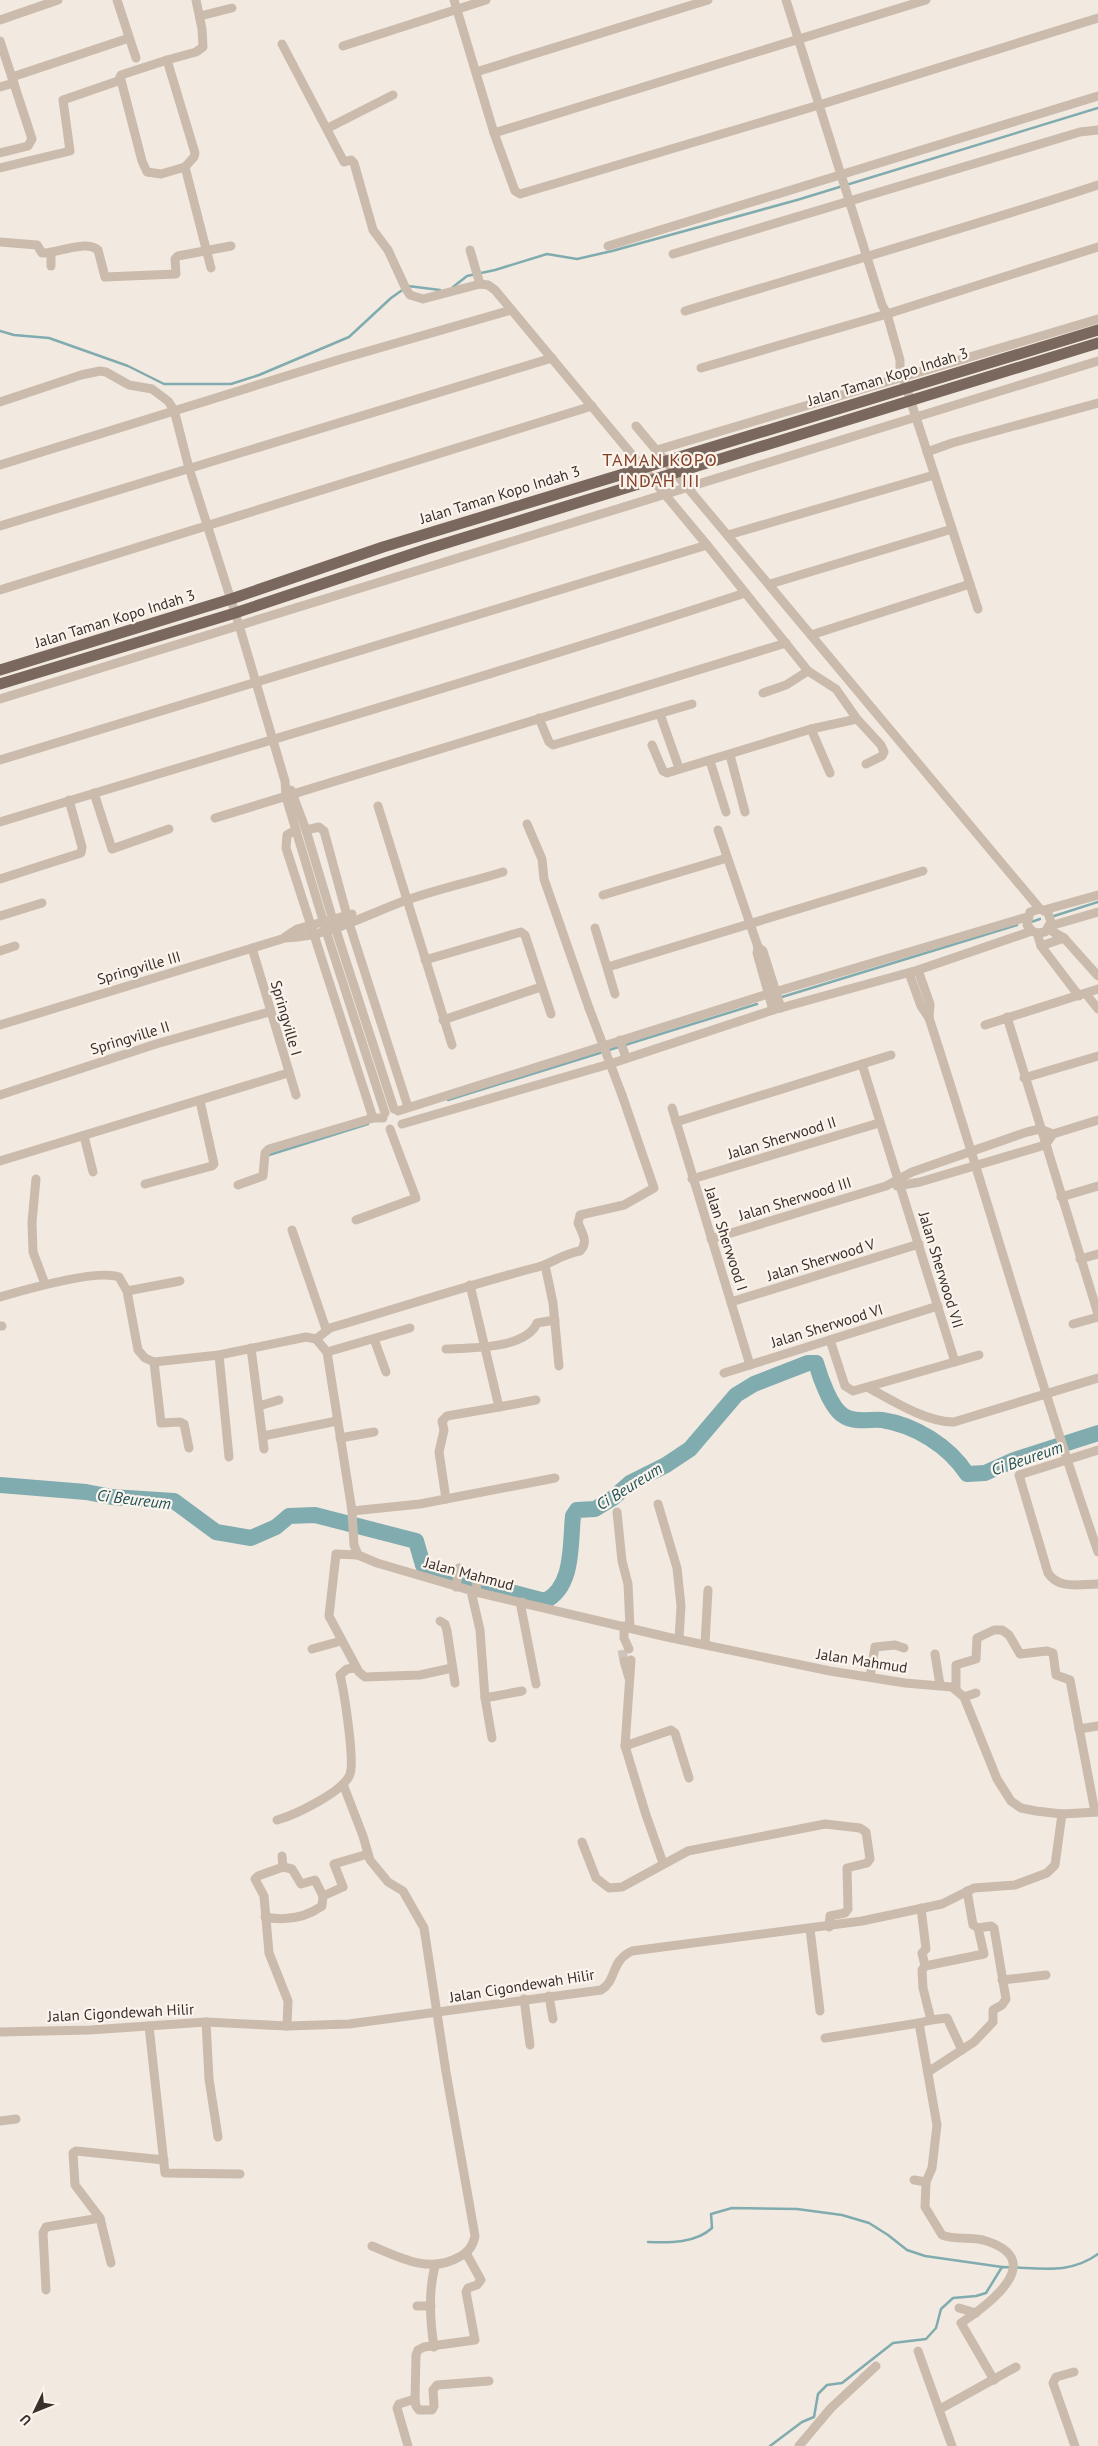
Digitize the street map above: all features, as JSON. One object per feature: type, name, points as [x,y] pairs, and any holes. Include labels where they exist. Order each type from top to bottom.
[{"type":"main road","name":"Jalan Taman Kopo Indah 3","points":[[0,684],[235,613],[427,549],[677,473],[908,394],[1044,340],[1098,330]]},
{"type":"main road","name":"Jalan Taman Kopo Indah 3","points":[[0,670],[231,599],[383,547],[665,460],[1098,343]]},
{"type":"street","points":[[0,20],[58,0]]},
{"type":"street","points":[[117,0],[136,58]]},
{"type":"street","points":[[0,168],[70,151],[63,100],[120,80],[122,75],[201,50],[204,42],[196,0]]},
{"type":"street","points":[[343,46],[456,4],[486,0]]},
{"type":"street","points":[[476,72],[708,0]]},
{"type":"street","points":[[786,0],[900,360],[900,367],[908,394],[978,609]]},
{"type":"street","points":[[494,133],[926,0]]},
{"type":"street","points":[[456,4],[494,133],[515,190],[520,194],[819,105],[1098,18]]},
{"type":"street","points":[[200,16],[232,8]]},
{"type":"street","points":[[0,87],[13,80],[129,38]]},
{"type":"street","points":[[0,41],[32,142],[28,146],[0,153]]},
{"type":"street","points":[[282,44],[328,128],[344,162],[351,160],[354,163],[373,230],[388,250],[410,295],[423,300],[479,282],[488,284],[495,290],[666,494],[808,671],[836,689],[857,719],[881,745],[884,752],[878,760],[866,764]]},
{"type":"street","points":[[120,80],[123,83],[142,161],[147,172],[161,174],[185,167],[194,158],[195,153],[166,60]]},
{"type":"street","points":[[328,128],[393,95]]},
{"type":"street","points":[[608,246],[935,148],[1098,96]]},
{"type":"street","points":[[673,254],[850,199],[1080,132],[1098,130]]},
{"type":"street","points":[[185,167],[211,268]]},
{"type":"street","points":[[685,311],[867,255],[988,221],[1098,185]]},
{"type":"street","points":[[0,242],[37,245],[42,253],[85,246],[94,247],[98,250],[105,277],[176,274],[176,258],[231,246]]},
{"type":"street","points":[[701,368],[885,315],[1098,248]]},
{"type":"street","points":[[470,250],[479,282]]},
{"type":"street","points":[[51,253],[51,266]]},
{"type":"street","points":[[0,465],[174,410],[512,310]]},
{"type":"street","points":[[657,450],[903,376],[1044,340],[1098,319]]},
{"type":"street","points":[[0,526],[552,358]]},
{"type":"street","points":[[0,699],[1098,361]]},
{"type":"street","points":[[0,402],[81,375],[100,371],[106,372],[129,386],[152,389],[168,401],[174,410],[189,468],[239,625],[285,781],[306,830],[329,925]]},
{"type":"street","points":[[927,452],[961,440],[1098,403]]},
{"type":"street","points":[[0,590],[76,568],[207,525],[592,406]]},
{"type":"street","points":[[636,426],[770,584],[1039,910],[1050,917],[1049,928]]},
{"type":"street","points":[[728,535],[934,475]]},
{"type":"street","points":[[770,584],[952,529]]},
{"type":"street","points":[[0,760],[707,545]]},
{"type":"street","points":[[427,549],[431,566]]},
{"type":"street","points":[[811,635],[970,584]]},
{"type":"street","points":[[0,822],[745,593]]},
{"type":"street","points":[[215,818],[786,643]]},
{"type":"street","points":[[98,654],[103,667]]},
{"type":"street","points":[[763,694],[786,685],[808,671]]},
{"type":"street","points":[[836,689],[849,681]]},
{"type":"street","points":[[539,718],[549,742],[553,745],[692,704]]},
{"type":"street","points":[[660,714],[679,768]]},
{"type":"street","points":[[652,745],[664,772],[710,761],[811,729],[857,719]]},
{"type":"street","points":[[811,729],[830,773]]},
{"type":"street","points":[[730,754],[745,812]]},
{"type":"street","points":[[710,761],[726,812]]},
{"type":"street","points":[[94,793],[112,849],[169,829]]},
{"type":"street","points":[[290,796],[296,830],[390,1113],[384,1125],[390,1129],[397,1129],[402,1124],[777,1009],[914,971],[1098,912]]},
{"type":"street","points":[[0,879],[81,853],[82,847],[69,800]]},
{"type":"street","points":[[378,806],[452,1045]]},
{"type":"street","points":[[316,1339],[326,1329],[470,1285],[545,1265],[580,1251],[585,1246],[585,1239],[578,1223],[580,1215],[624,1205],[654,1188],[544,879],[542,859],[527,824]]},
{"type":"street","points":[[306,830],[319,827],[324,831],[348,919],[408,1107]]},
{"type":"street","points":[[296,830],[287,835],[286,848],[372,1118]]},
{"type":"street","points":[[718,830],[758,947],[756,953],[777,1009]]},
{"type":"street","points":[[603,895],[727,858]]},
{"type":"street","points":[[608,967],[923,871]]},
{"type":"street","points":[[285,938],[312,934],[329,925],[503,872]]},
{"type":"street","points":[[238,1185],[263,1176],[265,1153],[269,1149],[620,1042],[772,992],[1027,917],[1039,910],[1098,895]]},
{"type":"street","points":[[0,916],[42,903]]},
{"type":"street","points":[[1027,917],[1027,925],[1034,932],[1041,946],[1082,995],[1098,1009]]},
{"type":"street","points":[[285,938],[297,929],[310,924],[329,925]]},
{"type":"street","points":[[595,928],[616,994]]},
{"type":"street","points":[[1049,928],[1064,938],[1098,976]]},
{"type":"street","points":[[425,960],[521,932],[525,935],[551,1014]]},
{"type":"street","name":"Springville III","points":[[0,1025],[285,938]]},
{"type":"street","points":[[1041,946],[1064,938]]},
{"type":"street","points":[[0,951],[15,946]]},
{"type":"street","name":"Springville I","points":[[252,948],[269,1012],[296,1095]]},
{"type":"street","points":[[914,971],[930,1004],[929,1018],[972,1150],[1059,1440],[1098,1552]]},
{"type":"street","points":[[443,1020],[541,987]]},
{"type":"street","points":[[985,1025],[1098,989]]},
{"type":"street","name":"Springville II","points":[[0,1095],[148,1047],[269,1012]]},
{"type":"street","points":[[1007,1017],[1098,1316],[1073,1324]]},
{"type":"street","points":[[620,1042],[625,1057]]},
{"type":"street","points":[[676,1122],[891,1055]]},
{"type":"street","points":[[1024,1078],[1098,1056]]},
{"type":"street","points":[[862,1064],[879,1123],[900,1182]]},
{"type":"street","points":[[0,1161],[288,1073]]},
{"type":"street","points":[[145,1184],[214,1164],[200,1101]]},
{"type":"street","name":"Jalan Sherwood I","points":[[672,1108],[750,1365]]},
{"type":"street","points":[[390,1113],[403,1117],[402,1124]]},
{"type":"street","points":[[900,1182],[976,1166],[1045,1145],[1053,1134],[1098,1120]]},
{"type":"street","name":"Jalan Sherwood II","points":[[692,1178],[879,1123]]},
{"type":"street","points":[[356,1220],[416,1198],[390,1129]]},
{"type":"street","points":[[900,1182],[972,1150],[1040,1129],[1053,1134]]},
{"type":"street","points":[[84,1136],[93,1172]]},
{"type":"street","points":[[36,1179],[32,1222],[33,1252],[45,1284]]},
{"type":"street","name":"Jalan Sherwood III","points":[[711,1239],[900,1182]]},
{"type":"street","name":"Jalan Sherwood VII","points":[[900,1182],[955,1362]]},
{"type":"street","points":[[1061,1197],[1098,1186]]},
{"type":"street","points":[[292,1230],[326,1329]]},
{"type":"street","name":"Jalan Sherwood V","points":[[731,1302],[918,1244]]},
{"type":"street","points":[[1080,1259],[1098,1254]]},
{"type":"street","points":[[545,1265],[555,1320],[559,1366]]},
{"type":"street","points":[[0,1297],[45,1284],[111,1275],[122,1279],[127,1290],[136,1346],[142,1356],[154,1362],[220,1355],[306,1337],[316,1339],[327,1352],[352,1513],[355,1550],[358,1555]]},
{"type":"street","points":[[127,1290],[180,1280]]},
{"type":"street","points":[[470,1285],[498,1408]]},
{"type":"street","name":"Jalan Sherwood VI","points":[[724,1373],[938,1306]]},
{"type":"street","points":[[446,1349],[484,1347],[526,1337],[537,1323],[555,1320]]},
{"type":"street","points":[[327,1352],[410,1328]]},
{"type":"street","points":[[374,1339],[386,1372]]},
{"type":"street","points":[[830,1340],[845,1386],[853,1391],[869,1388],[979,1355]]},
{"type":"street","points":[[252,1348],[264,1449]]},
{"type":"street","points":[[220,1355],[229,1457]]},
{"type":"street","points":[[154,1362],[161,1423],[180,1422],[184,1424],[189,1448]]},
{"type":"street","points":[[869,1388],[889,1399],[945,1422],[975,1416],[1098,1378]]},
{"type":"street","points":[[259,1406],[280,1400]]},
{"type":"street","points":[[446,1499],[439,1452],[444,1430],[442,1421],[447,1416],[536,1400]]},
{"type":"street","points":[[263,1436],[338,1421]]},
{"type":"street","points":[[340,1438],[374,1432]]},
{"type":"street","points":[[1098,1450],[1064,1455],[1019,1475],[1048,1573],[1053,1580],[1060,1584],[1098,1584]]},
{"type":"street","points":[[352,1513],[420,1504],[555,1478]]},
{"type":"street","points":[[658,1504],[677,1568],[681,1606],[679,1639]]},
{"type":"street","points":[[617,1512],[622,1561],[628,1584],[627,1627],[624,1638],[625,1649]]},
{"type":"street","points":[[358,1555],[336,1554],[329,1616],[356,1668],[365,1677],[420,1675],[452,1668]]},
{"type":"street","name":"Jalan Mahmud","points":[[358,1555],[378,1563],[457,1577],[475,1587],[522,1602],[679,1639],[870,1677],[956,1688]]},
{"type":"street","points":[[475,1587],[485,1698],[492,1738]]},
{"type":"street","points":[[704,1644],[708,1590]]},
{"type":"street","points":[[522,1602],[536,1684]]},
{"type":"street","points":[[440,1621],[445,1624],[447,1630],[455,1683]]},
{"type":"street","points":[[1002,1630],[1009,1635],[1020,1654],[1046,1651],[1053,1653],[1056,1675],[1070,1680],[1096,1812],[1062,1814],[1021,1808],[1004,1794],[964,1697],[956,1688],[956,1665],[976,1659],[976,1638],[981,1634],[1002,1630]]},
{"type":"street","points":[[312,1649],[341,1640]]},
{"type":"street","points":[[870,1677],[875,1647],[895,1645],[904,1648]]},
{"type":"street","points":[[935,1654],[940,1685]]},
{"type":"street","points":[[627,1661],[629,1678],[625,1746],[663,1863]]},
{"type":"street","points":[[277,1820],[296,1814],[343,1784],[350,1774],[346,1701],[340,1675],[348,1669],[356,1668]]},
{"type":"street","points":[[485,1698],[522,1691]]},
{"type":"street","points":[[964,1697],[976,1693]]},
{"type":"street","points":[[1079,1729],[1098,1726]]},
{"type":"street","points":[[625,1746],[671,1730],[674,1733],[689,1778]]},
{"type":"street","points":[[343,1784],[364,1836],[370,1860],[388,1882],[403,1891],[424,1928],[447,2081],[475,2236],[466,2253],[451,2262],[435,2266],[406,2261],[372,2246]]},
{"type":"street","name":"Jalan Cigondewah Hilir","points":[[0,2032],[90,2030],[206,2022],[287,2026],[349,2024],[438,2013],[605,1988],[618,1961],[632,1951],[829,1927],[942,1904],[974,1888],[1015,1885],[1049,1872],[1057,1862],[1062,1814]]},
{"type":"street","points":[[582,1842],[596,1878],[609,1888],[622,1887],[688,1851],[825,1824],[860,1828],[866,1832],[868,1838],[870,1859],[867,1863],[847,1868],[848,1909],[845,1913],[830,1916],[829,1927]]},
{"type":"street","points":[[323,1896],[343,1887],[334,1864],[368,1854]]},
{"type":"street","points":[[282,1856],[283,1867]]},
{"type":"street","points":[[265,1917],[278,1920],[307,1915],[322,1906],[323,1896],[315,1880],[301,1884],[292,1869],[283,1867],[255,1879],[264,1896],[265,1917],[269,1953],[288,2001],[287,2026]]},
{"type":"street","points":[[925,1966],[984,1954],[978,1928],[971,1922],[967,1891]]},
{"type":"street","points":[[921,1908],[926,1944],[926,1949],[922,1954],[925,1966],[922,1970],[922,1988],[931,2020]]},
{"type":"street","points":[[928,2072],[962,2050],[989,2027],[993,2022],[993,2010],[1005,2002],[994,1928],[991,1926],[978,1928]]},
{"type":"street","points":[[810,1929],[820,2011]]},
{"type":"street","points":[[1002,1980],[1046,1975]]},
{"type":"street","points":[[549,1996],[552,2019]]},
{"type":"street","points":[[524,1999],[530,2045]]},
{"type":"street","points":[[825,2038],[947,2018],[962,2050]]},
{"type":"street","points":[[206,2022],[209,2079],[218,2137]]},
{"type":"street","points":[[919,2023],[937,2125],[933,2165],[926,2182],[925,2207],[942,2235],[990,2242],[1008,2252],[1013,2259],[1013,2271],[997,2296],[961,2324],[994,2380]]},
{"type":"street","points":[[149,2026],[166,2174],[240,2174]]},
{"type":"street","points":[[0,2121],[16,2119]]},
{"type":"street","points":[[111,2263],[100,2218],[75,2185],[72,2165],[74,2152],[164,2160]]},
{"type":"street","points":[[914,2180],[926,2182]]},
{"type":"street","points":[[46,2290],[43,2233],[46,2227],[100,2218]]},
{"type":"street","points":[[466,2253],[481,2280],[466,2292],[475,2340],[421,2348],[416,2355],[416,2406],[419,2410],[432,2410],[434,2406],[433,2390],[437,2385],[489,2380]]},
{"type":"street","points":[[434,2347],[430,2320],[432,2278],[435,2266]]},
{"type":"street","points":[[417,2306],[431,2306]]},
{"type":"street","points":[[959,2308],[976,2313]]},
{"type":"street","points":[[918,2351],[952,2446]]},
{"type":"street","points":[[799,2446],[831,2408],[876,2366]]},
{"type":"street","points":[[940,2410],[1016,2367]]},
{"type":"street","points":[[1074,2372],[1056,2377],[1053,2383],[1075,2446]]},
{"type":"street","points":[[408,2446],[397,2408],[399,2404],[415,2399]]},
{"type":"waterway","points":[[453,287],[467,276],[495,270],[547,254],[577,259],[797,200],[1098,108]]},
{"type":"waterway","points":[[0,331],[14,335],[49,338],[128,366],[164,384],[231,384],[259,375],[349,337],[391,298],[408,286],[440,290]]},
{"type":"waterway","points":[[1054,916],[1098,902]]},
{"type":"waterway","points":[[1031,922],[1040,919]]},
{"type":"waterway","points":[[782,997],[1017,925]]},
{"type":"waterway","points":[[609,1050],[757,1004]]},
{"type":"waterway","points":[[448,1100],[603,1052]]},
{"type":"waterway","points":[[269,1155],[368,1124]]},
{"type":"waterway","name":"Ci Beureum","points":[[0,1485],[86,1492],[112,1497],[174,1501],[216,1532],[251,1538],[276,1527],[289,1516],[315,1515],[416,1541],[423,1565],[427,1570],[545,1601],[561,1586],[566,1575],[569,1564],[573,1516],[577,1510],[595,1509],[613,1498],[630,1483],[666,1465],[690,1449],[736,1395],[754,1384],[808,1363],[816,1363],[830,1400],[844,1416],[858,1420],[882,1420],[919,1432],[951,1454],[967,1474],[985,1473],[1014,1460],[1098,1433]]},
{"type":"waterway","points":[[648,2242],[674,2242],[698,2237],[712,2228],[711,2214],[732,2208],[797,2209],[842,2215],[869,2223],[907,2250],[925,2256],[1002,2267]]},
{"type":"waterway","points":[[770,2446],[802,2422],[814,2417],[818,2394],[827,2385],[842,2383],[893,2343],[926,2339],[936,2328],[941,2309],[953,2298],[986,2293],[1002,2267],[1064,2268],[1087,2261],[1098,2254]]},
{"type":"tunnel","points":[[622,1650],[624,1661]]},
{"type":"district","name":"TAMAN KOPO INDAH III","points":[[660,470]]}]
